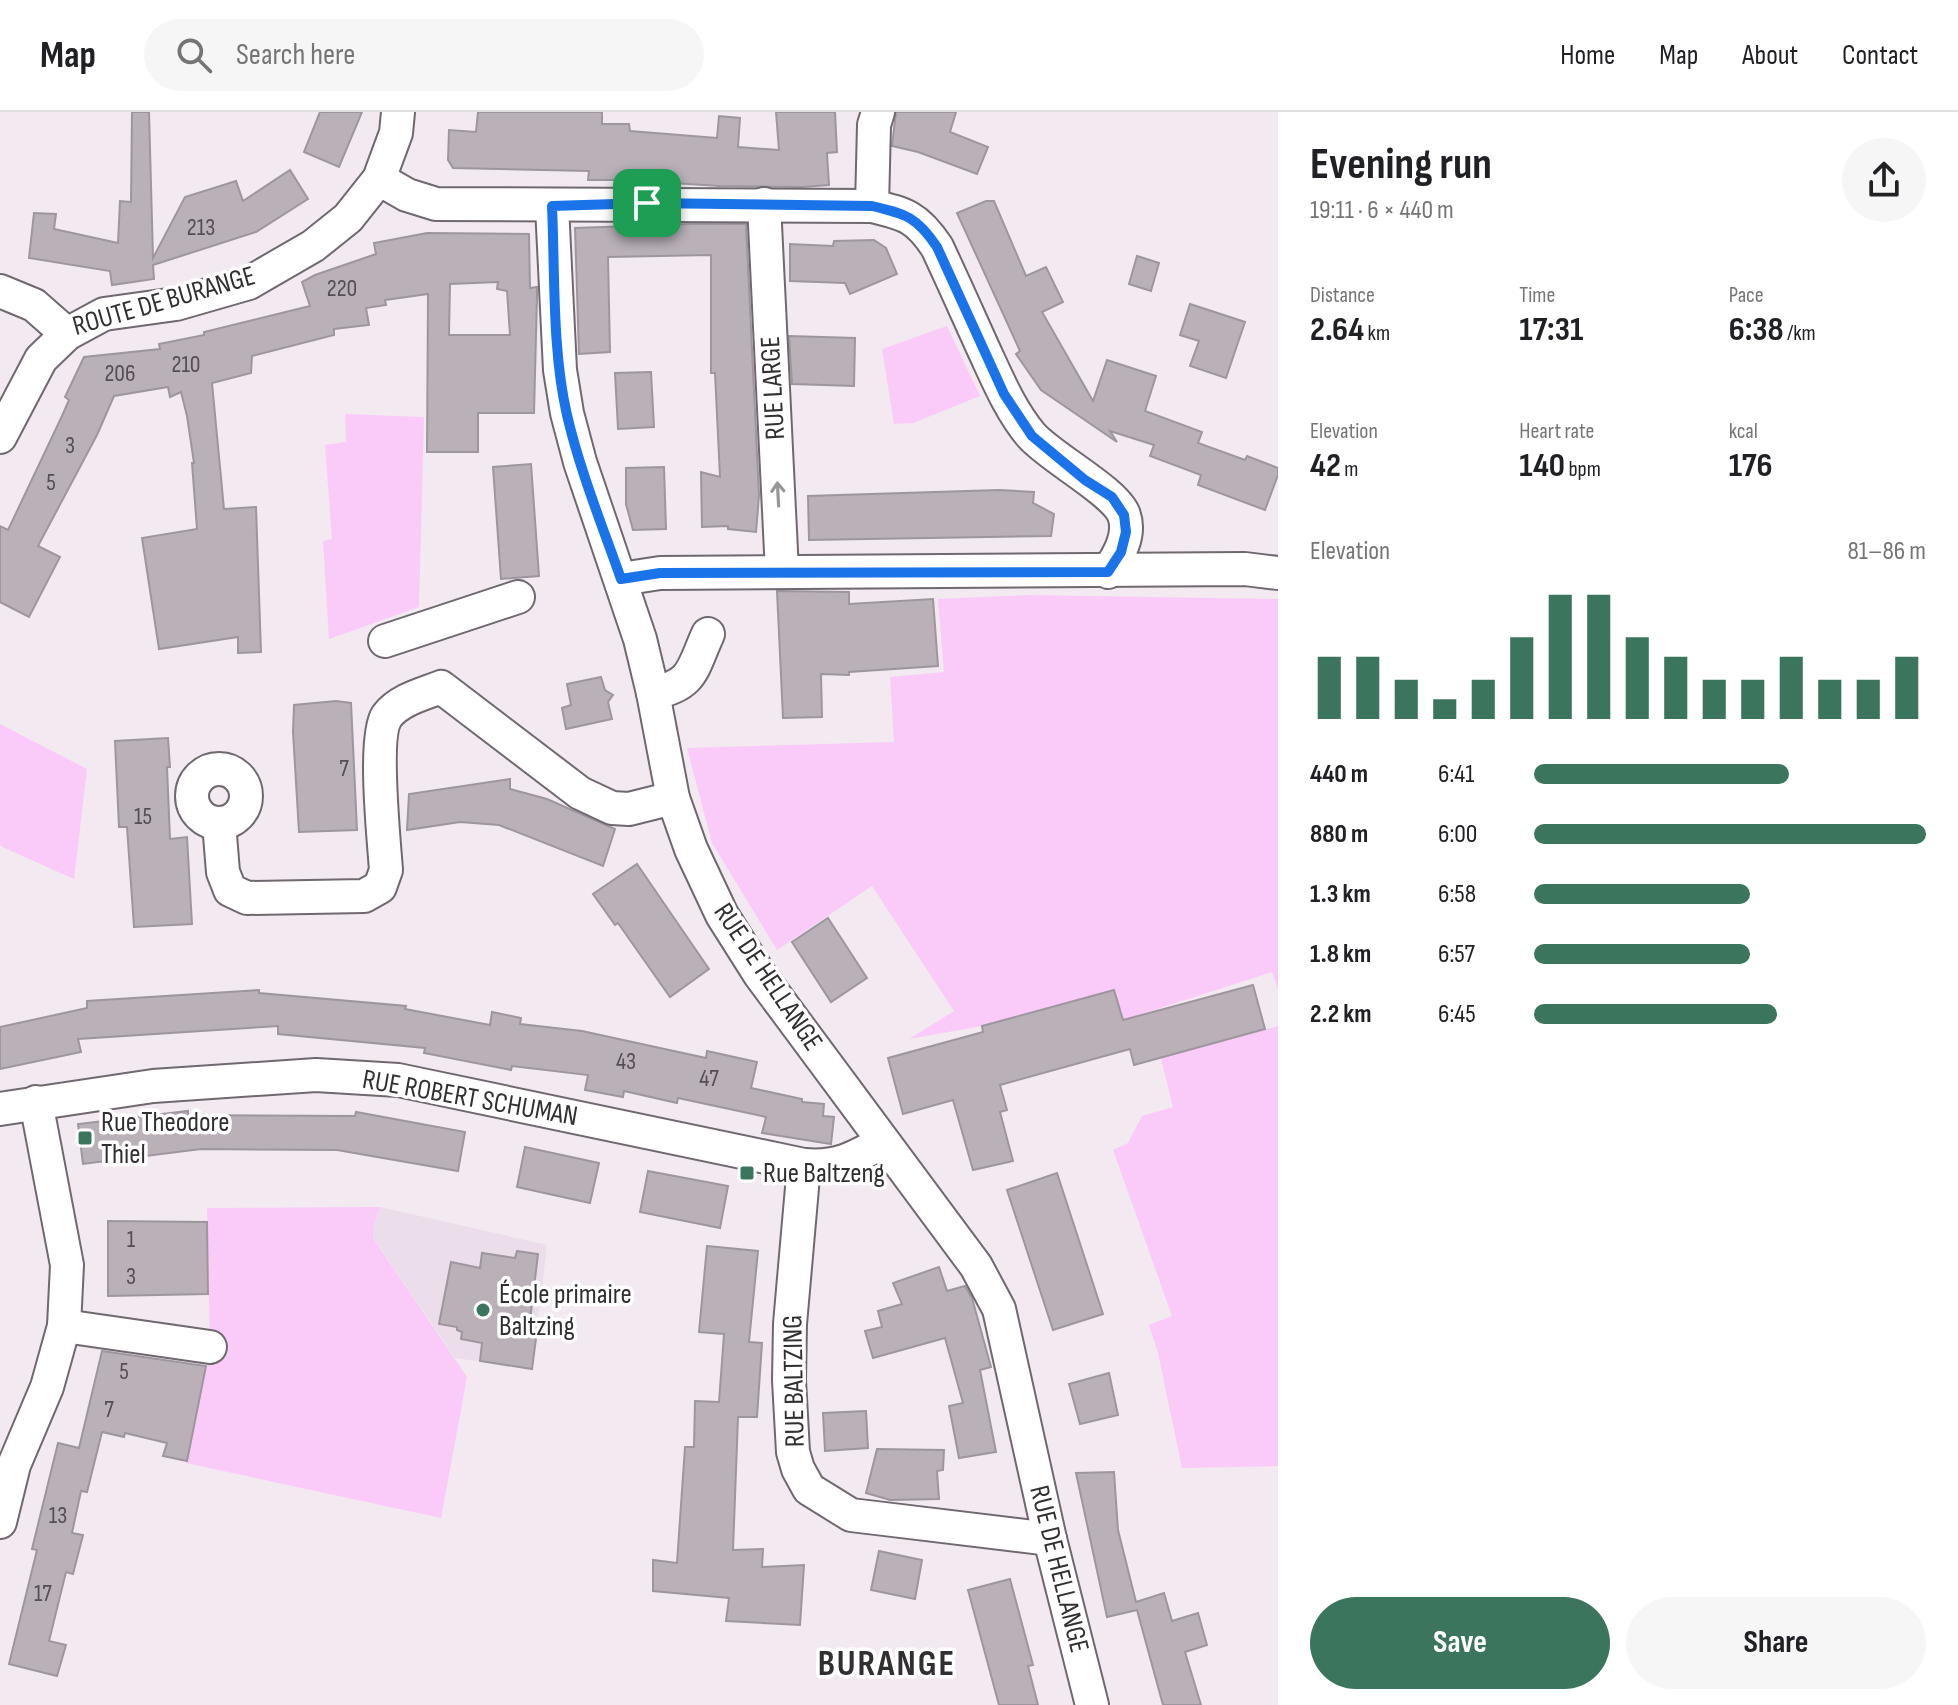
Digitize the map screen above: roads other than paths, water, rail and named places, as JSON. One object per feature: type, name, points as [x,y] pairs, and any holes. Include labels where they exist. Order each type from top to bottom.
[{"type":"street","name":"ROUTE DE BURANGE","points":[[0,291],[34,305],[67,334],[104,314],[176,304],[249,283],[313,246],[348,218],[379,179],[396,133],[398,112]]},
{"type":"street","points":[[872,206],[874,125],[878,112]]},
{"type":"street","points":[[379,179],[407,195],[436,204],[872,206],[900,213],[922,226],[937,247],[1004,394],[1032,436],[1085,480],[1112,497],[1124,515],[1126,532],[1121,552],[1108,572]]},
{"type":"street","name":"RUE LARGE","points":[[764,204],[782,572]]},
{"type":"street","name":"RUE DE HELLANGE","points":[[552,206],[560,370],[567,413],[580,462],[621,579],[653,693],[673,798],[691,849],[722,915],[760,975],[976,1266],[999,1309],[1050,1539],[1092,1705]]},
{"type":"street","points":[[0,437],[41,359],[67,334]]},
{"type":"street","points":[[621,579],[660,573],[1245,569],[1278,573]]},
{"type":"street","points":[[385,641],[518,597]]},
{"type":"street","points":[[653,693],[676,688],[688,678],[708,634]]},
{"type":"street","points":[[219,823],[223,872],[230,890],[247,898],[364,896],[380,887],[386,870],[380,742],[386,717],[402,702],[441,687],[580,793],[612,808],[629,809],[673,798]]},
{"type":"street","name":"RUE ROBERT SCHUMAN","points":[[0,1109],[153,1086],[316,1075],[398,1080],[804,1165],[827,1167],[838,1164],[883,1142]]},
{"type":"street","points":[[0,1522],[7,1462],[47,1387],[64,1326],[67,1265],[36,1102]]},
{"type":"street","name":"RUE BALTZING","points":[[804,1165],[790,1324],[789,1380],[793,1452],[809,1489],[851,1515],[1050,1539]]},
{"type":"street","points":[[64,1326],[210,1347]]},
{"type":"place","name":"Rue Theodore Thiel","points":[[85,1138]]},
{"type":"place","name":"Rue Baltzeng","points":[[747,1173]]},
{"type":"place","name":"École primaire Baltzing","points":[[483,1310]]},
{"type":"district","name":"BURANGE","points":[[887,1664]]}]
